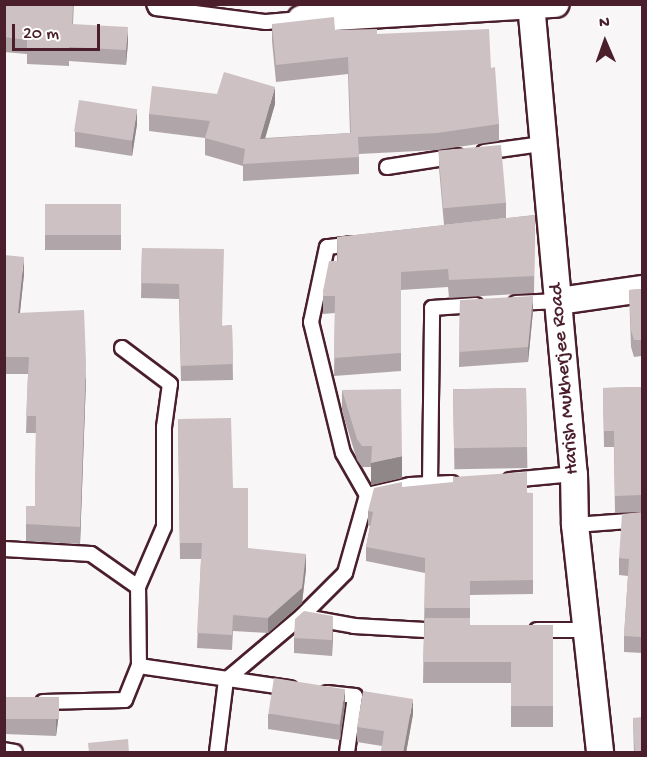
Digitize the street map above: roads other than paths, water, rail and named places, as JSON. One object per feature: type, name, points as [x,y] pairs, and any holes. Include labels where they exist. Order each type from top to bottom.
[{"type":"street","points":[[315,14],[540,6]]},
{"type":"street","name":"Harish Mukherjee Road","points":[[540,6],[545,223],[559,301],[574,474],[575,525],[589,630],[600,753]]},
{"type":"street","points":[[559,301],[642,289]]},
{"type":"lane","points":[[153,4],[156,8],[266,22],[315,14]]},
{"type":"lane","points":[[387,167],[542,144]]},
{"type":"lane","points":[[216,753],[226,681],[302,616],[345,573],[367,495],[343,453],[311,322],[327,247],[371,242]]},
{"type":"lane","points":[[430,484],[432,308],[559,301]]},
{"type":"lane","points":[[26,702],[125,700],[139,666],[138,587],[164,527],[164,427],[170,384],[122,348]]},
{"type":"lane","points":[[497,482],[574,474]]},
{"type":"lane","points":[[367,495],[430,484],[464,483]]},
{"type":"lane","points":[[575,525],[642,520]]},
{"type":"lane","points":[[4,549],[91,554],[138,587]]},
{"type":"lane","points":[[302,616],[354,626],[462,631]]},
{"type":"lane","points":[[520,631],[589,630]]},
{"type":"lane","points":[[139,666],[226,681],[354,696],[347,753]]},
{"type":"lane","points":[[4,750],[15,753]]}]
